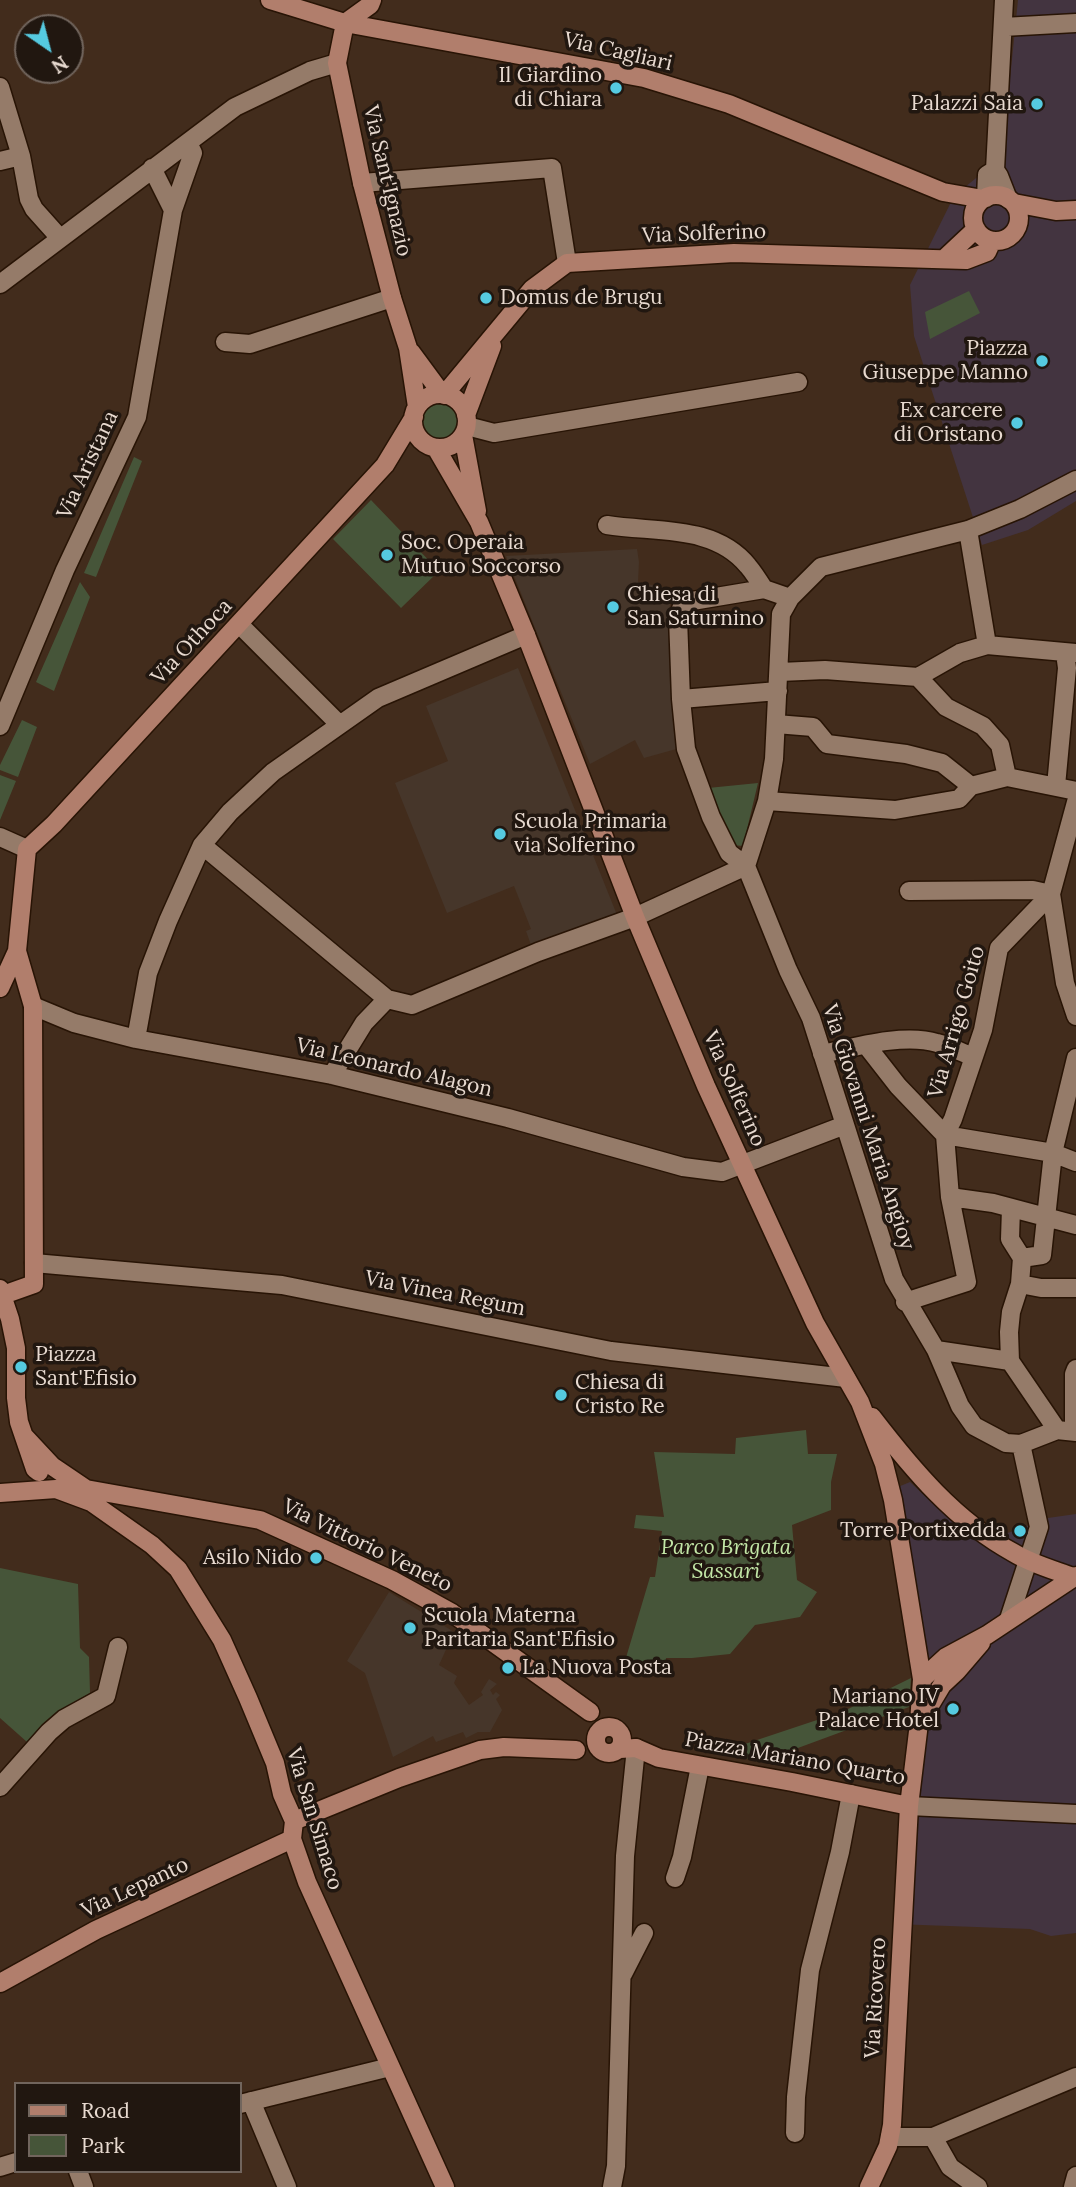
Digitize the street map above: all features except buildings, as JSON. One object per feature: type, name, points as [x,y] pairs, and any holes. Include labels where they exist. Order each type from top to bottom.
[{"type":"street","name":"Via Cagliari","points":[[270,0],[345,23],[644,78],[729,104],[943,192],[985,199]]},
{"type":"street","points":[[345,23],[370,5],[372,0]]},
{"type":"street","points":[[1004,0],[995,170],[1019,216],[1016,230]]},
{"type":"street","name":"Via Sant'Ignazio","points":[[345,23],[337,63],[362,183],[408,348],[415,412]]},
{"type":"street","points":[[1003,27],[1076,23]]},
{"type":"street","points":[[0,284],[234,107],[310,71],[337,63]]},
{"type":"street","points":[[0,87],[22,156],[29,199],[34,209],[59,237]]},
{"type":"street","name":"Via Aristana","points":[[0,726],[76,546],[137,417],[173,210],[193,153],[188,142]]},
{"type":"street","points":[[0,161],[22,156]]},
{"type":"street","points":[[152,168],[173,210]]},
{"type":"street","points":[[362,183],[552,168],[567,263],[532,289],[443,395]]},
{"type":"street","points":[[985,199],[987,175],[995,170]]},
{"type":"street","name":"Via Cagliari","points":[[943,192],[975,226]]},
{"type":"street","points":[[944,259],[966,241],[975,226],[975,210],[985,199],[996,195],[1056,211],[1076,210]]},
{"type":"street","points":[[975,226],[984,238],[992,241],[1004,240],[1016,230],[1056,211]]},
{"type":"street","name":"Via Solferino","points":[[567,263],[734,253],[966,260],[987,252],[992,241]]},
{"type":"street","points":[[225,342],[250,344],[392,298]]},
{"type":"street","points":[[465,425],[456,400],[443,395],[429,397],[415,412],[415,432],[430,446],[448,447],[465,425],[496,334]]},
{"type":"street","name":"Via Sant'Ignazio","points":[[408,348],[443,395]]},
{"type":"street","points":[[465,425],[494,433],[799,382]]},
{"type":"street","name":"Via Othoca","points":[[27,849],[54,824],[240,625],[387,463],[415,412]]},
{"type":"street","name":"Via Solferino","points":[[465,425],[478,522]]},
{"type":"street","name":"Via Solferino","points":[[430,446],[478,522],[526,635],[635,917],[706,1086],[815,1323],[860,1402],[884,1464],[893,1500],[922,1679]]},
{"type":"street","name":"Via Othoca","points":[[387,463],[430,446]]},
{"type":"street","points":[[202,845],[387,999],[412,1004],[538,952],[635,917],[746,866],[767,801],[774,759],[781,614],[790,598],[821,567],[968,530],[1020,509],[1076,481]]},
{"type":"street","points":[[607,525],[680,531],[705,537],[735,553],[748,565],[764,589]]},
{"type":"street","points":[[968,530],[987,645]]},
{"type":"street","points":[[746,866],[729,853],[711,817],[686,749],[678,618],[682,606],[692,601],[764,589],[790,598]]},
{"type":"street","points":[[240,625],[339,724]]},
{"type":"street","points":[[136,1039],[148,974],[168,921],[202,845],[230,812],[273,772],[378,698],[526,635]]},
{"type":"street","points":[[780,672],[825,670],[918,677],[960,653],[987,645],[1071,653],[1067,668],[1070,708],[1056,786]]},
{"type":"street","points":[[918,677],[946,707],[983,726],[1000,746],[1007,776]]},
{"type":"street","points":[[681,699],[778,691]]},
{"type":"street","points":[[776,724],[813,727],[827,744],[905,754],[942,763],[971,786]]},
{"type":"street","points":[[767,801],[895,810],[959,799],[971,786],[1007,776],[1076,791]]},
{"type":"street","points":[[1076,802],[1051,894],[1076,1016]]},
{"type":"street","points":[[0,837],[27,849],[17,951],[0,988]]},
{"type":"street","name":"Via Giovanni Maria Angioy","points":[[746,866],[788,970],[811,1018],[894,1279],[905,1302],[936,1350],[960,1406],[974,1426],[1006,1443],[1021,1444]]},
{"type":"street","points":[[909,891],[1033,890],[1051,894]]},
{"type":"street","name":"Via Arrigo Goito","points":[[905,1302],[967,1282],[950,1197],[945,1135],[983,1030],[999,948],[1051,894]]},
{"type":"street","points":[[17,951],[33,1006],[34,1284],[1,1292],[16,1348],[19,1422],[24,1436],[48,1477],[93,1495]]},
{"type":"street","points":[[332,1075],[364,1023],[387,999]]},
{"type":"street","name":"Via Leonardo Alagon","points":[[33,1006],[74,1023],[136,1039],[332,1075],[508,1118],[683,1167],[722,1172],[845,1125]]},
{"type":"street","points":[[822,1054],[908,1040],[934,1042],[972,1057]]},
{"type":"street","points":[[866,1045],[898,1086],[945,1135],[1053,1153],[1076,1162]]},
{"type":"street","points":[[1022,1258],[1042,1255],[1053,1153],[1076,1058]]},
{"type":"street","points":[[950,1197],[1011,1208],[1076,1225]]},
{"type":"street","points":[[1011,1208],[1010,1239],[1022,1258],[1020,1284],[1011,1312],[1010,1361],[1069,1432]]},
{"type":"street","name":"Via Vinea Regum","points":[[34,1263],[282,1284],[611,1351],[846,1378]]},
{"type":"street","points":[[1020,1284],[1041,1288],[1076,1287]]},
{"type":"street","points":[[936,1350],[1010,1361]]},
{"type":"street","points":[[1069,1432],[1076,1369]]},
{"type":"street","points":[[860,1402],[908,1463],[952,1509],[1013,1553],[1075,1577]]},
{"type":"street","points":[[1009,1619],[1039,1527],[1021,1444],[1069,1432]]},
{"type":"street","points":[[884,1464],[908,1463]]},
{"type":"street","points":[[0,1493],[48,1477]]},
{"type":"street","name":"Via Vittorio Veneto","points":[[93,1495],[260,1520],[392,1580],[453,1613],[590,1712],[612,1740]]},
{"type":"street","name":"Via San Simaco","points":[[93,1495],[177,1569],[222,1640],[275,1763],[307,1882],[444,2187]]},
{"type":"street","points":[[922,1679],[946,1657],[987,1635],[1075,1577]]},
{"type":"street","points":[[919,1723],[942,1685],[987,1635]]},
{"type":"street","points":[[0,1787],[56,1725],[106,1696],[118,1647]]},
{"type":"street","name":"Piazza Mariano Quarto","points":[[612,1740],[659,1758],[909,1806],[922,1679]]},
{"type":"street","points":[[612,1740],[625,1856],[616,2166],[612,2187]]},
{"type":"street","name":"Via Lepanto","points":[[0,1983],[96,1930],[399,1778],[480,1750],[504,1747],[576,1750],[612,1740]]},
{"type":"street","points":[[675,1878],[682,1857],[700,1766]]},
{"type":"street","points":[[794,2133],[810,1970],[840,1852],[851,1794]]},
{"type":"street","points":[[909,1806],[1076,1814]]},
{"type":"street","name":"Via Ricovero","points":[[869,2187],[888,2146],[893,2112],[909,1806]]},
{"type":"street","points":[[621,1978],[644,1933]]},
{"type":"street","points":[[287,2187],[245,2102],[390,2067]]},
{"type":"street","points":[[890,2137],[933,2137],[1076,2077]]},
{"type":"street","points":[[933,2137],[950,2166],[978,2187]]},
{"type":"street","points":[[1073,2187],[1076,2176]]},
{"type":"shaded area","points":[[1018,0],[1076,0],[1076,501],[1028,530],[982,545],[914,336],[910,285],[954,196],[1002,157]]},
{"type":"shaded area","points":[[637,549],[638,582],[671,589],[669,618],[680,748],[644,758],[635,740],[590,764],[506,556]]},
{"type":"shaded area","name":"Scuola Primaria via Solferino","points":[[518,668],[617,915],[531,945],[526,931],[531,929],[514,886],[447,913],[395,783],[448,761],[426,706]]},
{"type":"shaded area","points":[[910,1482],[970,1538],[1005,1534],[1048,1518],[1076,1514],[1076,1933],[1051,1936],[1030,1929],[895,1924],[922,1680],[893,1489]]},
{"type":"shaded area","points":[[389,1592],[454,1632],[439,1665],[457,1676],[454,1683],[469,1705],[483,1695],[481,1692],[489,1679],[497,1684],[490,1690],[493,1695],[496,1692],[500,1695],[496,1699],[502,1710],[490,1732],[478,1732],[466,1738],[463,1732],[436,1742],[433,1736],[393,1757],[365,1673],[347,1661]]},
{"type":"green space","points":[[969,291],[980,313],[930,339],[925,312]]},
{"type":"green space","points":[[440,399],[455,406],[462,421],[455,436],[440,443],[425,436],[418,421],[425,406]]},
{"type":"green space","points":[[134,457],[142,461],[96,577],[84,573]]},
{"type":"green space","name":"Soc. Operaia Mutuo Soccorso","points":[[371,500],[439,571],[401,608],[333,539]]},
{"type":"green space","points":[[80,582],[90,597],[54,691],[36,682]]},
{"type":"green space","points":[[22,720],[37,727],[18,777],[0,770],[0,765]]},
{"type":"green space","points":[[0,775],[16,781],[0,820]]},
{"type":"green space","points":[[758,783],[743,846],[732,845],[708,788]]},
{"type":"green space","name":"Parco Brigata Sassari","points":[[806,1430],[808,1454],[837,1454],[831,1482],[831,1510],[792,1525],[797,1580],[817,1592],[800,1617],[755,1625],[730,1654],[666,1658],[664,1675],[652,1667],[648,1673],[625,1661],[650,1577],[655,1577],[662,1531],[634,1528],[636,1515],[664,1517],[654,1452],[735,1454],[736,1438]]},
{"type":"green space","points":[[0,1568],[78,1584],[80,1648],[89,1657],[90,1693],[53,1715],[27,1742],[0,1718]]},
{"type":"green space","points":[[911,1678],[909,1707],[760,1762],[721,1752],[844,1711]]},
{"type":"place","name":"Il Giardino di Chiara","points":[[616,88]]},
{"type":"place","name":"Palazzi Saia","points":[[1037,104]]},
{"type":"place","name":"Domus de Brugu","points":[[486,298]]},
{"type":"place","name":"Piazza Giuseppe Manno","points":[[1042,361]]},
{"type":"place","name":"Ex carcere di Oristano","points":[[1017,423]]},
{"type":"place","name":"Soc. Operaia Mutuo Soccorso","points":[[387,555]]},
{"type":"place","name":"Chiesa di San Saturnino","points":[[613,607]]},
{"type":"place","name":"Scuola Primaria via Solferino","points":[[500,834]]},
{"type":"place","name":"Piazza Sant'Efisio","points":[[21,1367]]},
{"type":"place","name":"Chiesa di Cristo Re","points":[[561,1395]]},
{"type":"place","name":"Torre Portixedda","points":[[1020,1531]]},
{"type":"place","name":"Asilo Nido","points":[[316,1558]]},
{"type":"place","name":"Scuola Materna Paritaria Sant'Efisio","points":[[410,1628]]},
{"type":"place","name":"La Nuova Posta","points":[[508,1668]]},
{"type":"place","name":"Mariano IV Palace Hotel","points":[[953,1709]]}]
